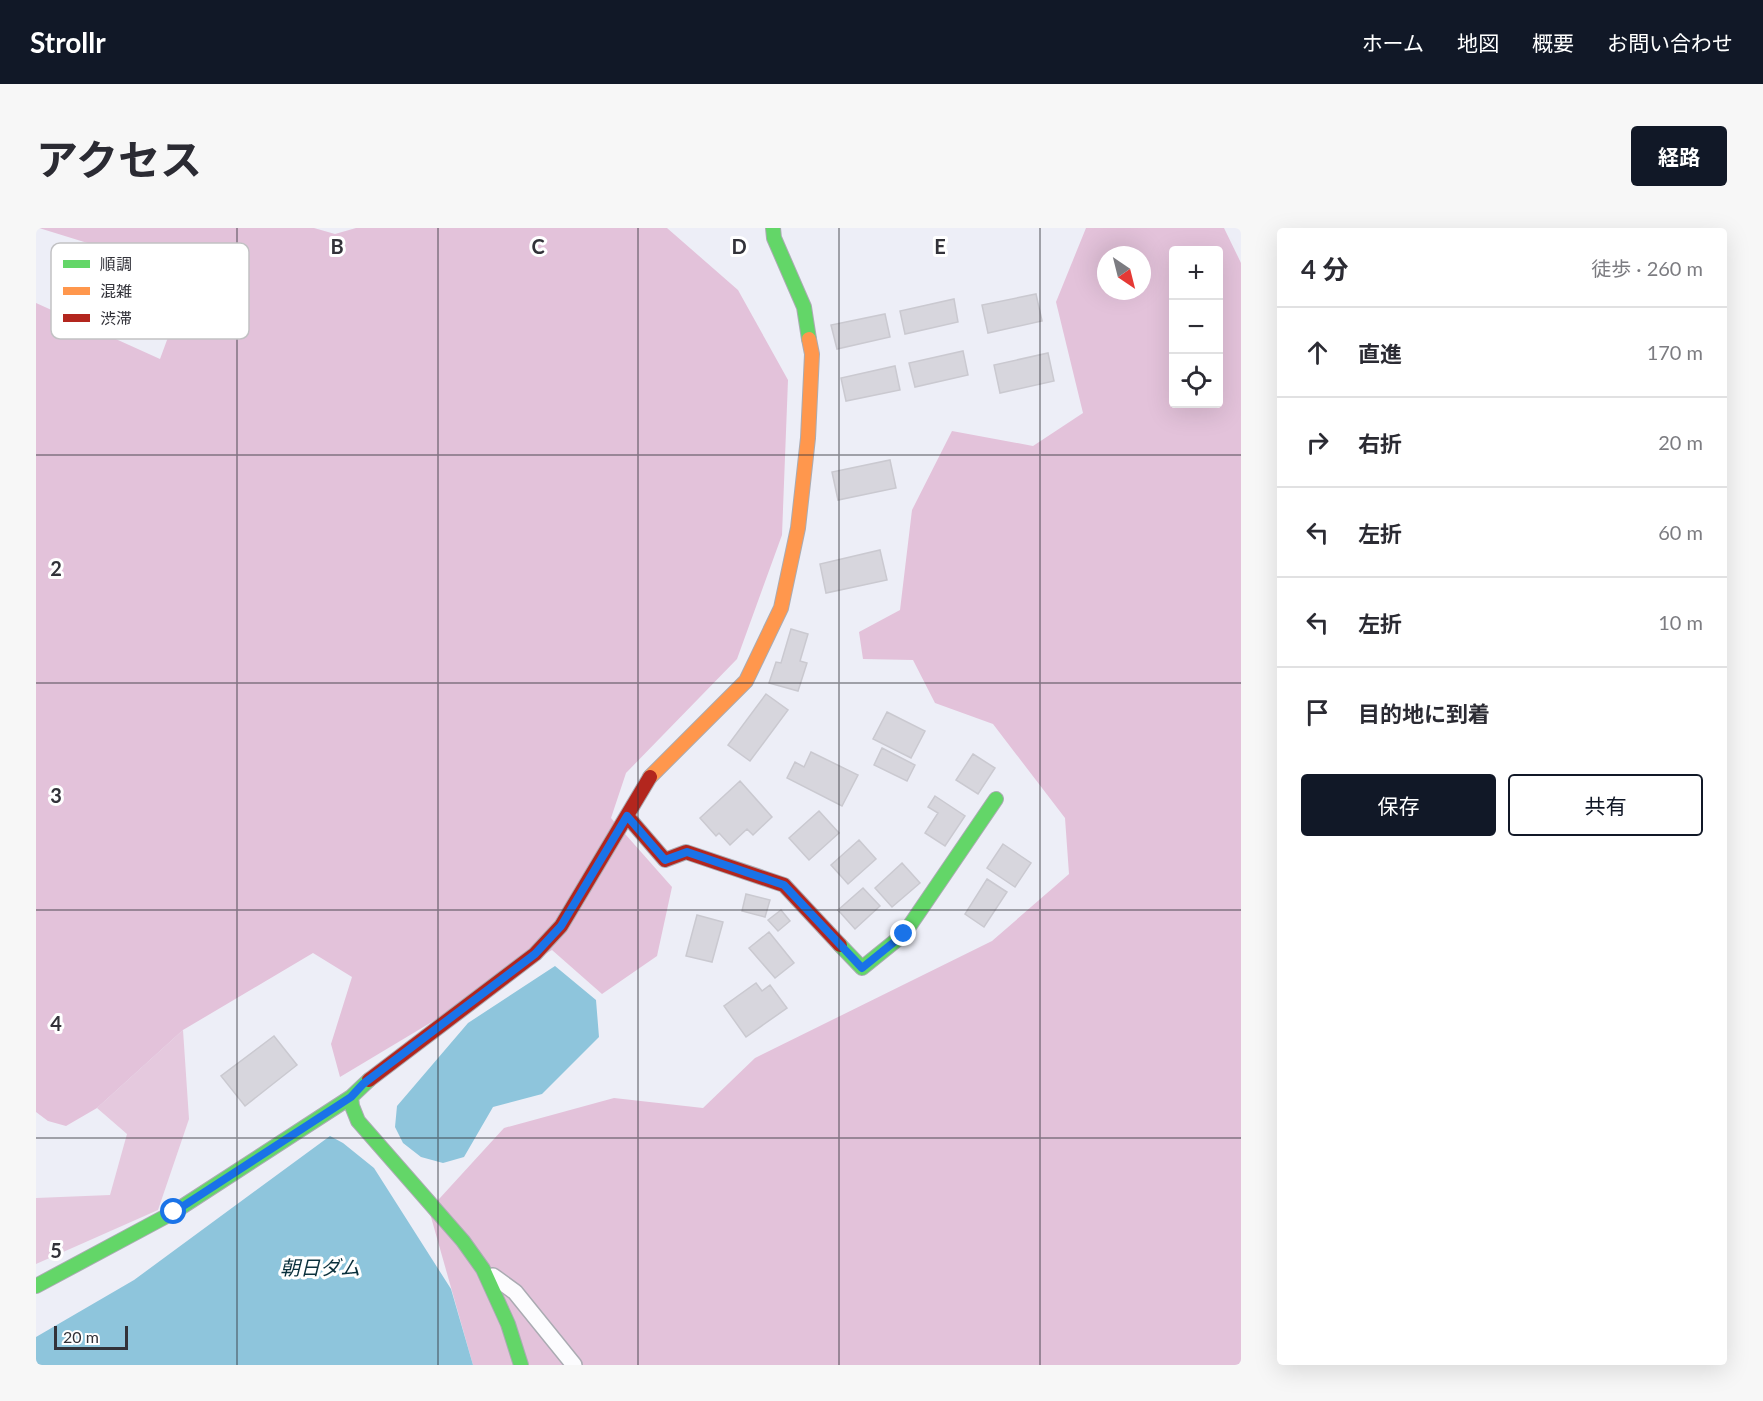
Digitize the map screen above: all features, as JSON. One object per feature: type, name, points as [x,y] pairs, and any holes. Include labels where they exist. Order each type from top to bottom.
[{"type":"street","points":[[36,1286],[174,1212],[351,1097],[363,1084],[535,954],[561,926],[651,776],[746,681],[781,608],[798,528],[808,438],[812,354],[804,307],[774,238],[773,228]]},
{"type":"street","points":[[627,816],[665,860],[687,852],[784,885],[862,968],[904,934],[996,799]]},
{"type":"street","points":[[351,1097],[358,1121],[463,1241],[483,1269],[508,1324],[521,1365]]},
{"type":"lane","points":[[483,1269],[515,1292],[574,1365]]},
{"type":"shaded area","points":[[39,228],[314,228],[335,234],[356,228],[667,228],[738,290],[788,380],[782,535],[737,659],[626,773],[611,818],[672,887],[657,956],[602,994],[552,950],[340,1077],[331,1044],[352,977],[313,953],[183,1030],[97,1108],[66,1126],[48,1121],[36,1112],[36,303],[51,310],[51,339],[116,339],[160,359],[167,339],[249,339],[249,243],[88,243]]},
{"type":"shaded area","points":[[1086,228],[1224,228],[1241,263],[1241,1365],[473,1365],[429,1210],[504,1128],[614,1098],[703,1108],[755,1058],[992,941],[1069,874],[1065,818],[993,724],[935,703],[913,660],[863,659],[859,632],[900,610],[912,510],[952,431],[1033,446],[1083,413],[1056,302]]},
{"type":"shaded area","points":[[183,1030],[189,1119],[158,1210],[36,1264],[36,1198],[110,1195],[127,1134],[97,1108]]},
{"type":"water","points":[[555,966],[596,1000],[599,1037],[542,1094],[493,1107],[464,1157],[443,1163],[421,1157],[403,1143],[395,1127],[397,1106],[468,1023]]},
{"type":"water","name":"朝日ダム","points":[[330,1136],[343,1143],[374,1168],[451,1289],[473,1365],[36,1365],[36,1337],[134,1280]]},
{"type":"building","points":[[1036,294],[1042,321],[988,333],[982,305]]},
{"type":"building","points":[[954,299],[958,322],[905,334],[900,311]]},
{"type":"building","points":[[885,314],[890,337],[837,349],[831,325]]},
{"type":"building","points":[[963,351],[968,375],[915,387],[909,363]]},
{"type":"building","points":[[1048,353],[1054,381],[1000,393],[994,365]]},
{"type":"building","points":[[895,366],[900,390],[846,401],[841,378]]},
{"type":"building","points":[[890,460],[896,488],[838,500],[832,472]]},
{"type":"building","points":[[880,550],[887,580],[826,593],[820,564]]},
{"type":"building","points":[[791,629],[808,634],[800,661],[807,663],[798,691],[769,683],[776,662],[781,663]]},
{"type":"building","points":[[766,694],[788,710],[750,761],[728,745]]},
{"type":"building","points":[[887,712],[925,731],[911,758],[873,739]]},
{"type":"building","points":[[882,748],[915,765],[907,781],[874,765]]},
{"type":"building","points":[[811,752],[858,775],[842,806],[787,778],[795,762],[804,767]]},
{"type":"building","points":[[973,754],[995,768],[978,794],[956,780]]},
{"type":"building","points":[[740,781],[772,817],[753,835],[747,829],[730,845],[719,833],[716,836],[700,818]]},
{"type":"building","points":[[935,796],[965,816],[945,846],[925,833],[938,813],[928,807]]},
{"type":"building","points":[[819,811],[839,833],[809,860],[789,838]]},
{"type":"building","points":[[859,840],[876,859],[848,884],[831,865]]},
{"type":"building","points":[[1003,844],[1031,863],[1015,887],[987,868]]},
{"type":"building","points":[[902,863],[920,883],[892,907],[875,888]]},
{"type":"building","points":[[987,879],[1007,892],[984,927],[965,914]]},
{"type":"building","points":[[863,888],[880,906],[855,929],[838,910]]},
{"type":"building","points":[[746,894],[770,900],[765,917],[742,911]]},
{"type":"building","points":[[781,910],[790,921],[778,931],[768,920]]},
{"type":"building","points":[[697,915],[723,922],[712,962],[686,956]]},
{"type":"building","points":[[769,932],[794,963],[775,978],[749,948]]},
{"type":"building","points":[[756,983],[762,991],[770,985],[787,1008],[746,1037],[724,1006]]},
{"type":"building","points":[[274,1036],[297,1065],[245,1106],[221,1076]]},
{"type":"traffic: fast","points":[[773,228],[774,238],[804,307],[809,339]]},
{"type":"traffic: fast","points":[[840,945],[862,968],[904,934],[996,799]]},
{"type":"traffic: fast","points":[[36,1286],[174,1212],[351,1097],[369,1080]]},
{"type":"traffic: fast","points":[[351,1097],[358,1121],[463,1241],[483,1269],[508,1324],[521,1365]]},
{"type":"traffic: slow","points":[[650,777],[746,681],[781,608],[798,528],[808,438],[812,354],[809,339]]},
{"type":"traffic: jam","points":[[369,1080],[535,954],[561,926],[650,777]]},
{"type":"traffic: jam","points":[[627,816],[665,860],[686,852],[784,885],[840,945]]},
{"type":"route","points":[[174,1212],[351,1097],[363,1084],[535,954],[561,926],[627,816],[665,860],[687,852],[784,885],[862,968],[904,934]]}]
